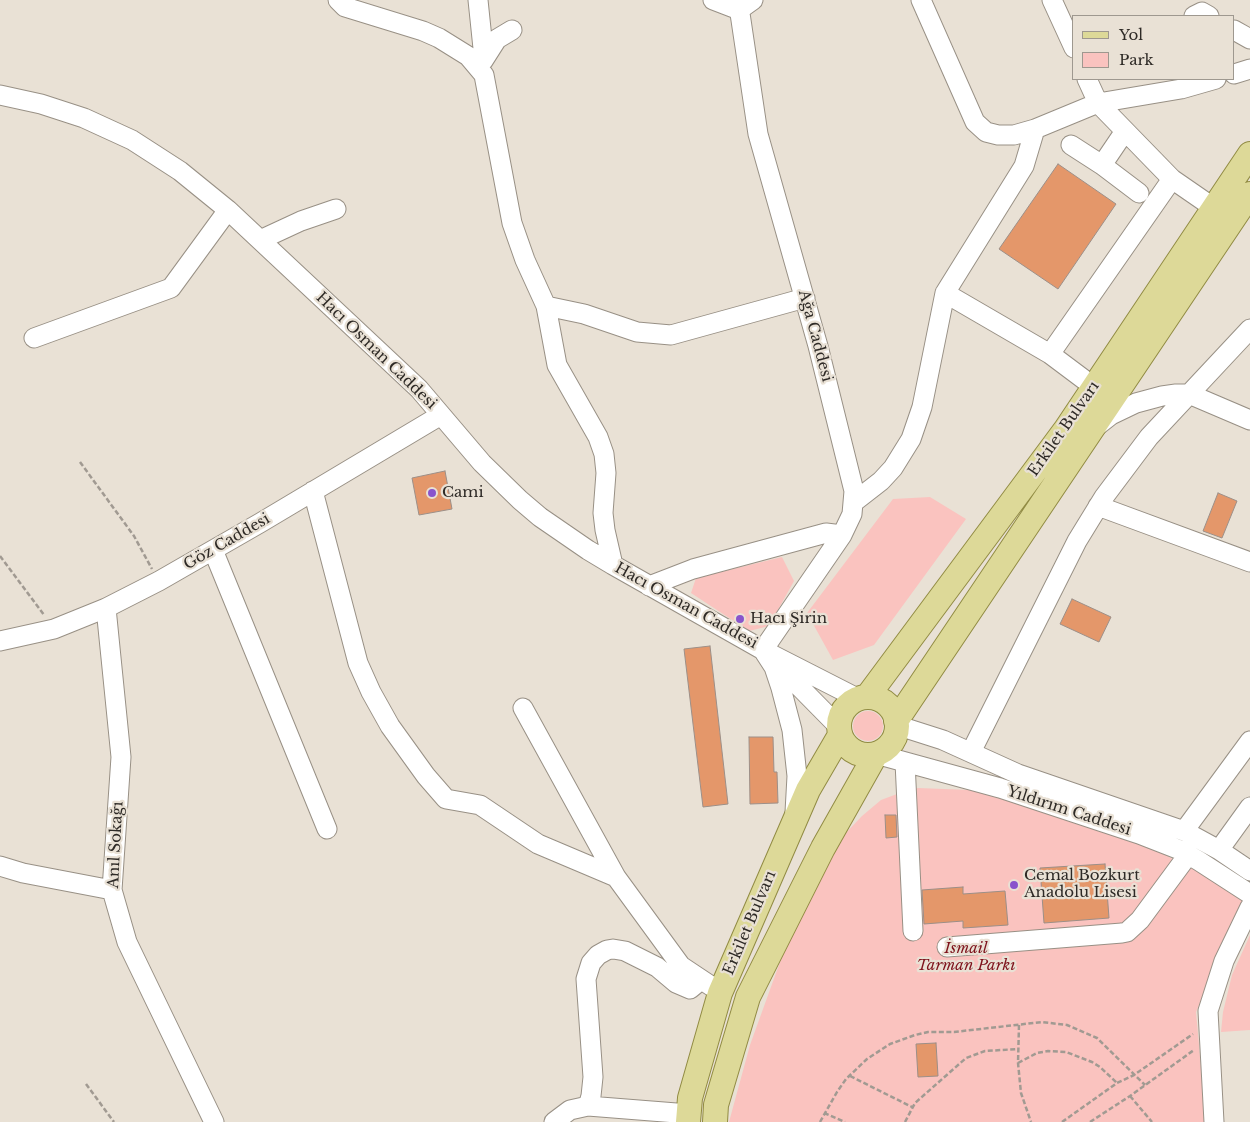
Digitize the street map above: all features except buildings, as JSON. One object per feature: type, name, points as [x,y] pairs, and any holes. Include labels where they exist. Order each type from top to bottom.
[{"type":"main road","name":"Erkilet Bulvarı","points":[[863,698],[1060,437],[1250,154]]},
{"type":"main road","name":"Erkilet Bulvarı","points":[[896,723],[1250,194]]},
{"type":"main road","points":[[863,698],[882,701],[889,707],[896,723],[894,737],[890,745],[876,754],[860,754],[852,751],[846,746],[840,731],[841,715],[845,708],[851,702],[863,698]]},
{"type":"main road","name":"Erkilet Bulvarı","points":[[688,1118],[710,986],[794,822],[808,790],[840,731]]},
{"type":"main road","name":"Erkilet Bulvarı","points":[[715,1122],[716,1105],[748,997],[823,848],[876,754]]},
{"type":"street","points":[[338,0],[345,7],[423,31],[439,38],[482,63]]},
{"type":"street","points":[[478,0],[482,63],[512,223],[525,260],[546,306],[557,365],[598,437],[604,454],[606,473],[603,512],[613,565]]},
{"type":"street","points":[[713,0],[743,3]]},
{"type":"street","points":[[921,0],[976,122],[986,132],[998,135],[1014,135],[1035,129],[1098,103],[1181,89],[1212,80]]},
{"type":"street","points":[[1052,0],[1072,44]]},
{"type":"street","name":"Ağa Caddesi","points":[[743,3],[758,134],[805,298],[852,480],[854,502],[852,514],[842,534],[763,650]]},
{"type":"street","points":[[1196,15],[1202,12],[1207,15]]},
{"type":"street","points":[[482,63],[497,39],[512,30]]},
{"type":"street","points":[[1235,31],[1250,39]]},
{"type":"street","points":[[1235,74],[1250,69]]},
{"type":"street","points":[[1087,80],[1098,103],[1172,179],[1214,208]]},
{"type":"street","name":"Hacı Osman Caddesi","points":[[0,95],[63,110],[84,118],[124,136],[180,170],[228,210],[419,389],[482,463],[520,500],[563,534],[613,565],[763,650]]},
{"type":"street","points":[[854,502],[868,492],[893,468],[911,439],[922,407],[945,293],[1024,166],[1035,129]]},
{"type":"street","points":[[1102,165],[1126,132]]},
{"type":"street","points":[[1071,145],[1102,165],[1139,193]]},
{"type":"street","points":[[1050,354],[1172,179]]},
{"type":"street","points":[[260,240],[301,221],[336,209]]},
{"type":"street","points":[[34,338],[171,288],[228,210]]},
{"type":"street","points":[[945,293],[1050,354],[1094,387]]},
{"type":"street","points":[[546,306],[584,314],[637,332],[671,335],[805,298]]},
{"type":"street","points":[[970,752],[1077,541],[1098,506],[1134,456],[1250,329]]},
{"type":"street","points":[[1090,432],[1112,415],[1136,403],[1162,396],[1190,394],[1250,420]]},
{"type":"street","name":"Göz Caddesi","points":[[0,641],[54,628],[106,608],[213,550],[441,415]]},
{"type":"street","points":[[313,491],[362,672],[390,726],[426,776],[446,799],[480,805],[538,844],[616,877]]},
{"type":"street","points":[[1098,506],[1250,562]]},
{"type":"street","points":[[649,586],[693,569],[826,533],[842,534]]},
{"type":"street","points":[[213,550],[327,828]]},
{"type":"street","name":"Anıl Sokağı","points":[[106,608],[121,757],[112,890],[127,942],[214,1122]]},
{"type":"street","points":[[763,650],[863,698]]},
{"type":"street","points":[[763,650],[840,731]]},
{"type":"street","points":[[763,650],[774,667],[792,730],[797,776],[794,822]]},
{"type":"street","points":[[523,708],[616,877],[681,966],[710,986]]},
{"type":"street","name":"Yıldırım Caddesi","points":[[896,723],[942,740],[1018,774],[1184,830],[1250,871]]},
{"type":"street","points":[[1184,830],[1250,741]]},
{"type":"street","name":"Yıldırım Caddesi","points":[[876,754],[1000,788],[1139,834],[1188,855],[1218,872],[1250,894]]},
{"type":"street","points":[[905,762],[913,931]]},
{"type":"street","points":[[1219,850],[1250,807]]},
{"type":"street","points":[[947,947],[1127,932],[1140,920],[1188,855]]},
{"type":"street","points":[[0,866],[23,873],[112,890]]},
{"type":"street","points":[[1214,1122],[1208,1011],[1224,961],[1250,907]]},
{"type":"street","points":[[588,1106],[593,1076],[586,979],[592,963],[598,955],[613,949],[626,951],[657,968],[676,983],[690,989],[710,986]]},
{"type":"street","points":[[554,1122],[570,1110],[588,1106],[688,1118]]},
{"type":"path","points":[[80,462],[134,536],[158,581]]},
{"type":"path","points":[[0,556],[54,628]]},
{"type":"path","points":[[820,1122],[836,1092],[867,1059],[890,1044],[915,1035],[1055,1023],[1088,1032],[1098,1038],[1145,1085]]},
{"type":"path","points":[[1019,1025],[1018,1064],[1022,1102],[1031,1122]]},
{"type":"path","points":[[1062,1122],[1117,1083],[1209,1031]]},
{"type":"path","points":[[1090,1122],[1145,1085],[1209,1031]]},
{"type":"path","points":[[905,1122],[915,1103],[966,1058],[985,1051],[1018,1049]]},
{"type":"path","points":[[1018,1064],[1037,1053],[1048,1051],[1066,1052],[1092,1062],[1117,1083]]},
{"type":"path","points":[[850,1076],[912,1107]]},
{"type":"path","points":[[86,1084],[114,1122]]},
{"type":"path","points":[[1130,1096],[1152,1122]]},
{"type":"path","points":[[824,1113],[845,1122]]},
{"type":"green space","points":[[930,497],[966,519],[874,645],[833,660],[807,613],[893,499]]},
{"type":"green space","points":[[782,557],[794,581],[769,626],[749,631],[691,593],[696,578]]},
{"type":"green space","points":[[868,711],[879,715],[883,726],[879,737],[868,741],[857,737],[853,726],[857,715]]},
{"type":"green space","name":"İsmail Tarman Parkı","points":[[918,788],[970,790],[1006,797],[1155,850],[1247,896],[1196,1012],[1206,1122],[729,1122],[750,1045],[780,962],[796,925],[841,838],[881,800]]},
{"type":"green space","points":[[1250,935],[1250,1030],[1221,1032],[1223,1012],[1232,975]]},
{"type":"place","name":"Cami","points":[[432,493]]},
{"type":"place","name":"Hacı Şirin","points":[[740,619]]},
{"type":"place","name":"Cemal Bozkurt Anadolu Lisesi","points":[[1014,885]]}]
